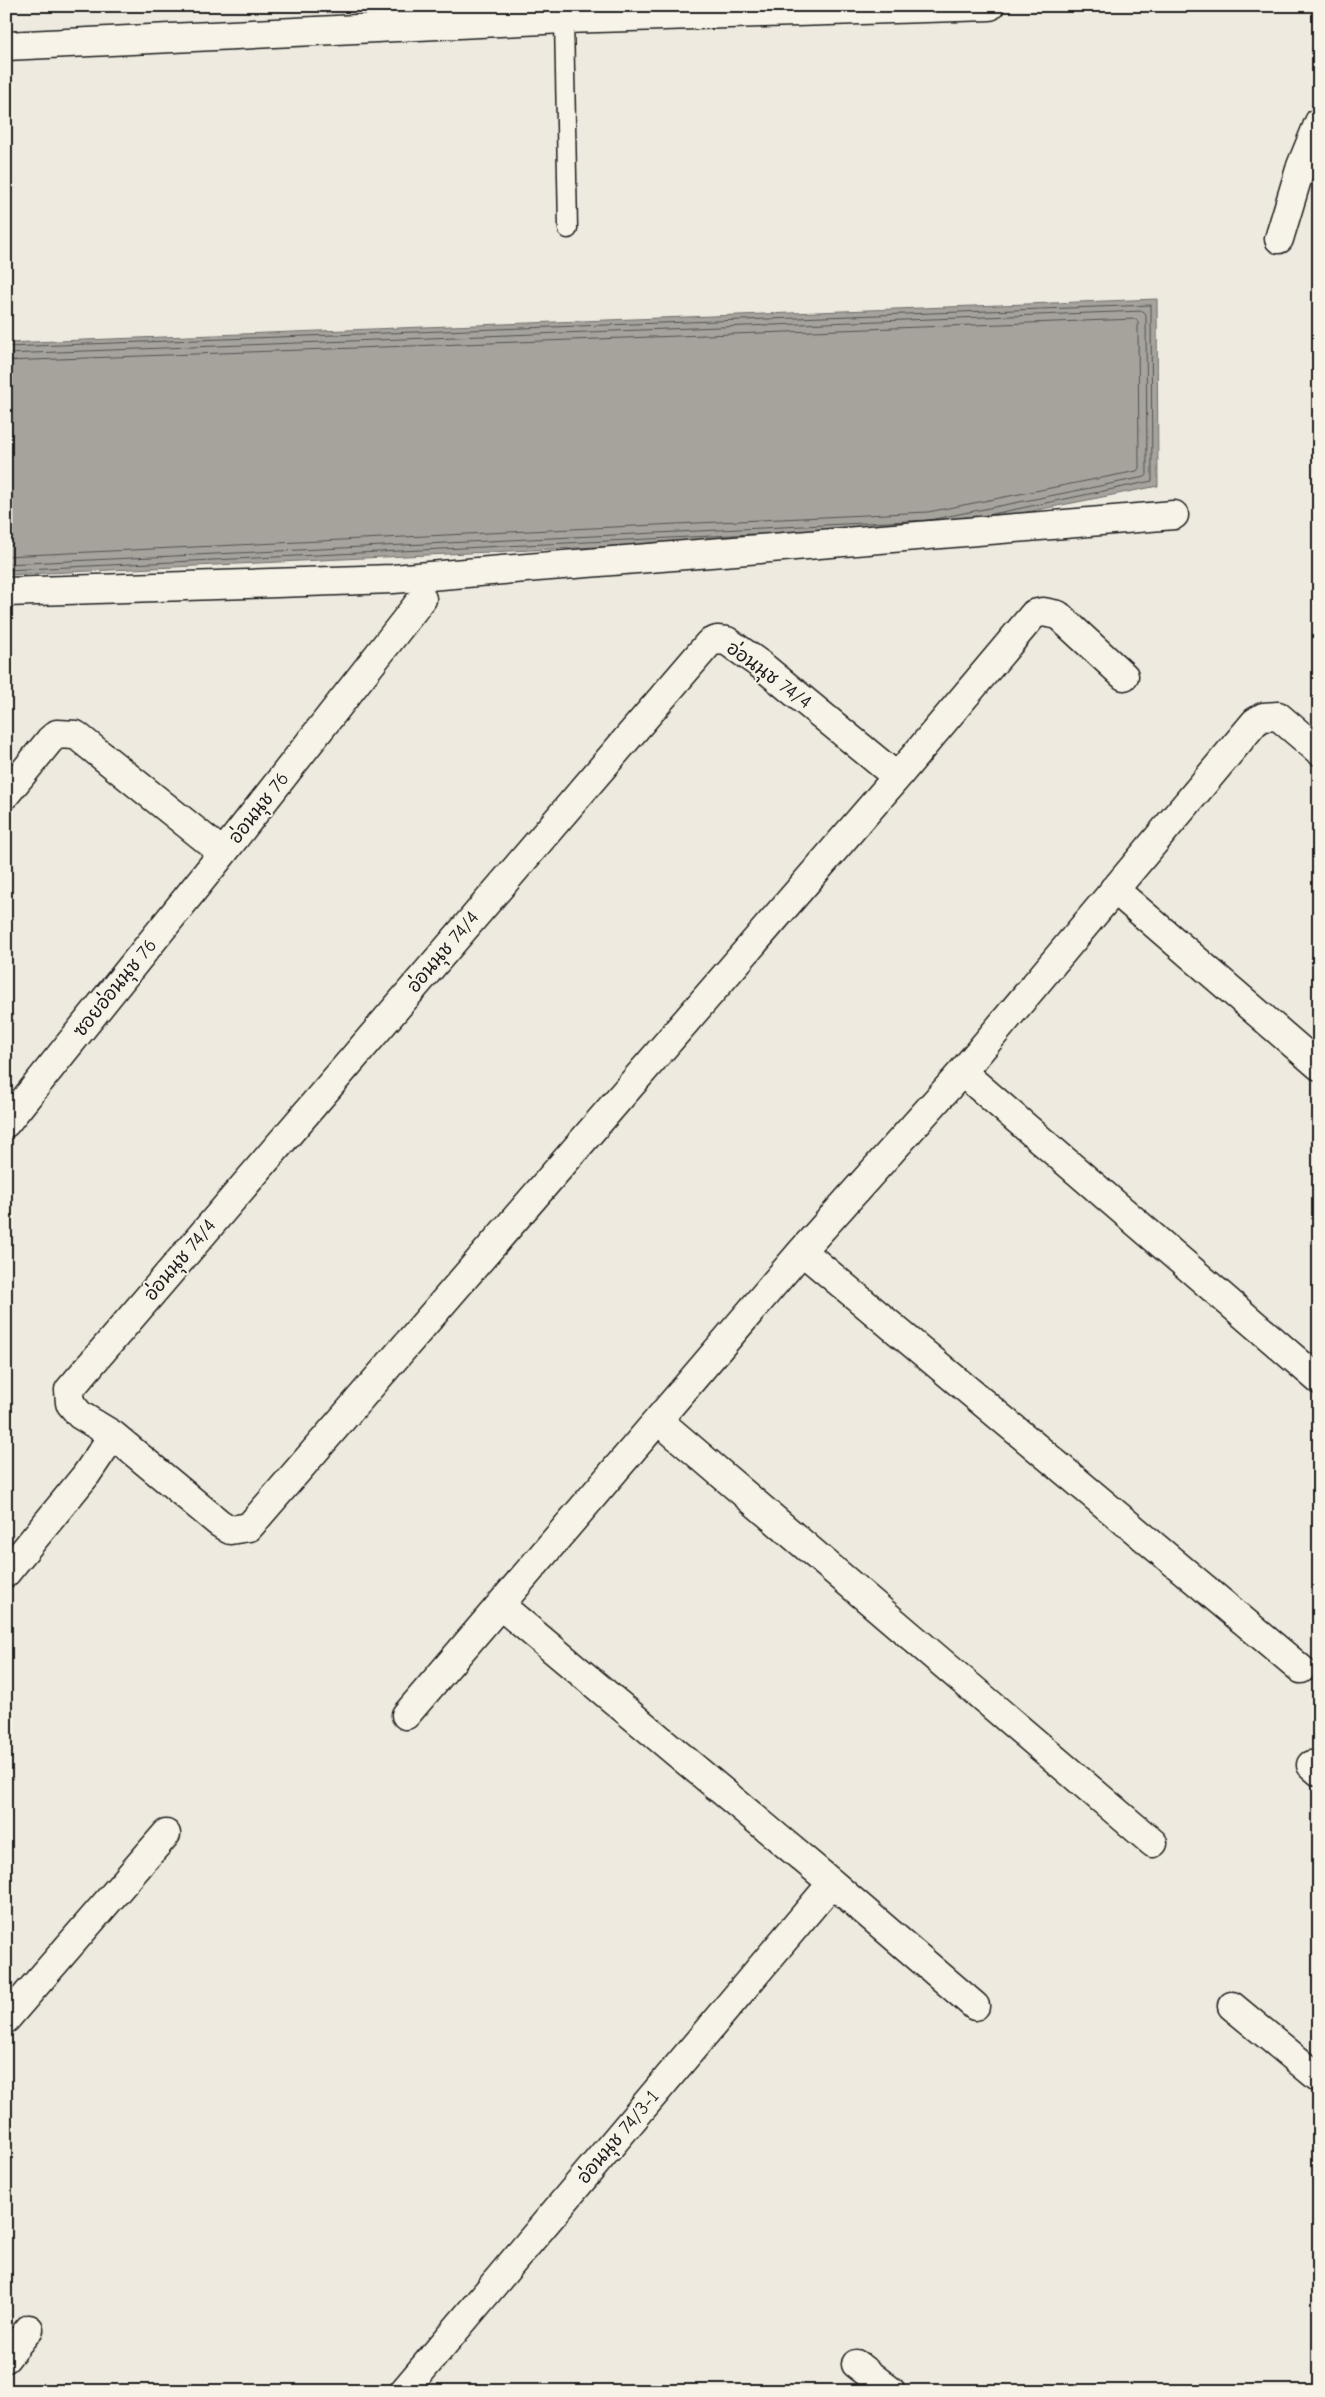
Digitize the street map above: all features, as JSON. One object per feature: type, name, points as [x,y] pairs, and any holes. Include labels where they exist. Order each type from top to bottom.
[{"type":"street","points":[[6,46],[564,18],[990,6]]},
{"type":"street","points":[[1279,240],[1301,166],[1319,122]]},
{"type":"street","points":[[6,592],[393,579],[1174,515]]},
{"type":"street","name":"อ่อนนุช 76","points":[[6,794],[57,734],[76,735],[223,853],[422,599]]},
{"type":"street","name":"อ่อนนุช 74/4","points":[[897,778],[761,665],[727,641],[717,640],[709,643],[69,1390],[70,1403],[80,1415],[113,1435],[219,1523],[230,1530],[249,1528],[897,778],[1034,614],[1043,612],[1058,615],[1124,676]]},
{"type":"street","points":[[406,1715],[802,1251],[962,1072],[1255,722],[1263,717],[1278,716],[1319,751]]},
{"type":"street","name":"ซอยอ่อนนุช 76","points":[[6,1123],[223,853]]},
{"type":"street","points":[[1114,889],[1319,1066]]},
{"type":"street","points":[[962,1072],[1319,1380]]},
{"type":"street","points":[[802,1251],[1301,1669]]},
{"type":"street","points":[[658,1420],[1154,1843]]},
{"type":"street","points":[[6,1574],[86,1475],[113,1435]]},
{"type":"street","points":[[500,1605],[832,1883],[975,2006]]},
{"type":"street","points":[[6,2019],[166,1834]]},
{"type":"street","name":"อ่อนนุช 74/3-1","points":[[404,2391],[832,1883]]},
{"type":"street","points":[[1232,2006],[1319,2078]]},
{"type":"street","points":[[6,2358],[29,2329]]},
{"type":"street","points":[[856,2364],[891,2391]]},
{"type":"lane","points":[[564,18],[568,229]]},
{"type":"water","points":[[1157,299],[1158,486],[931,531],[6,575],[6,343]]}]
